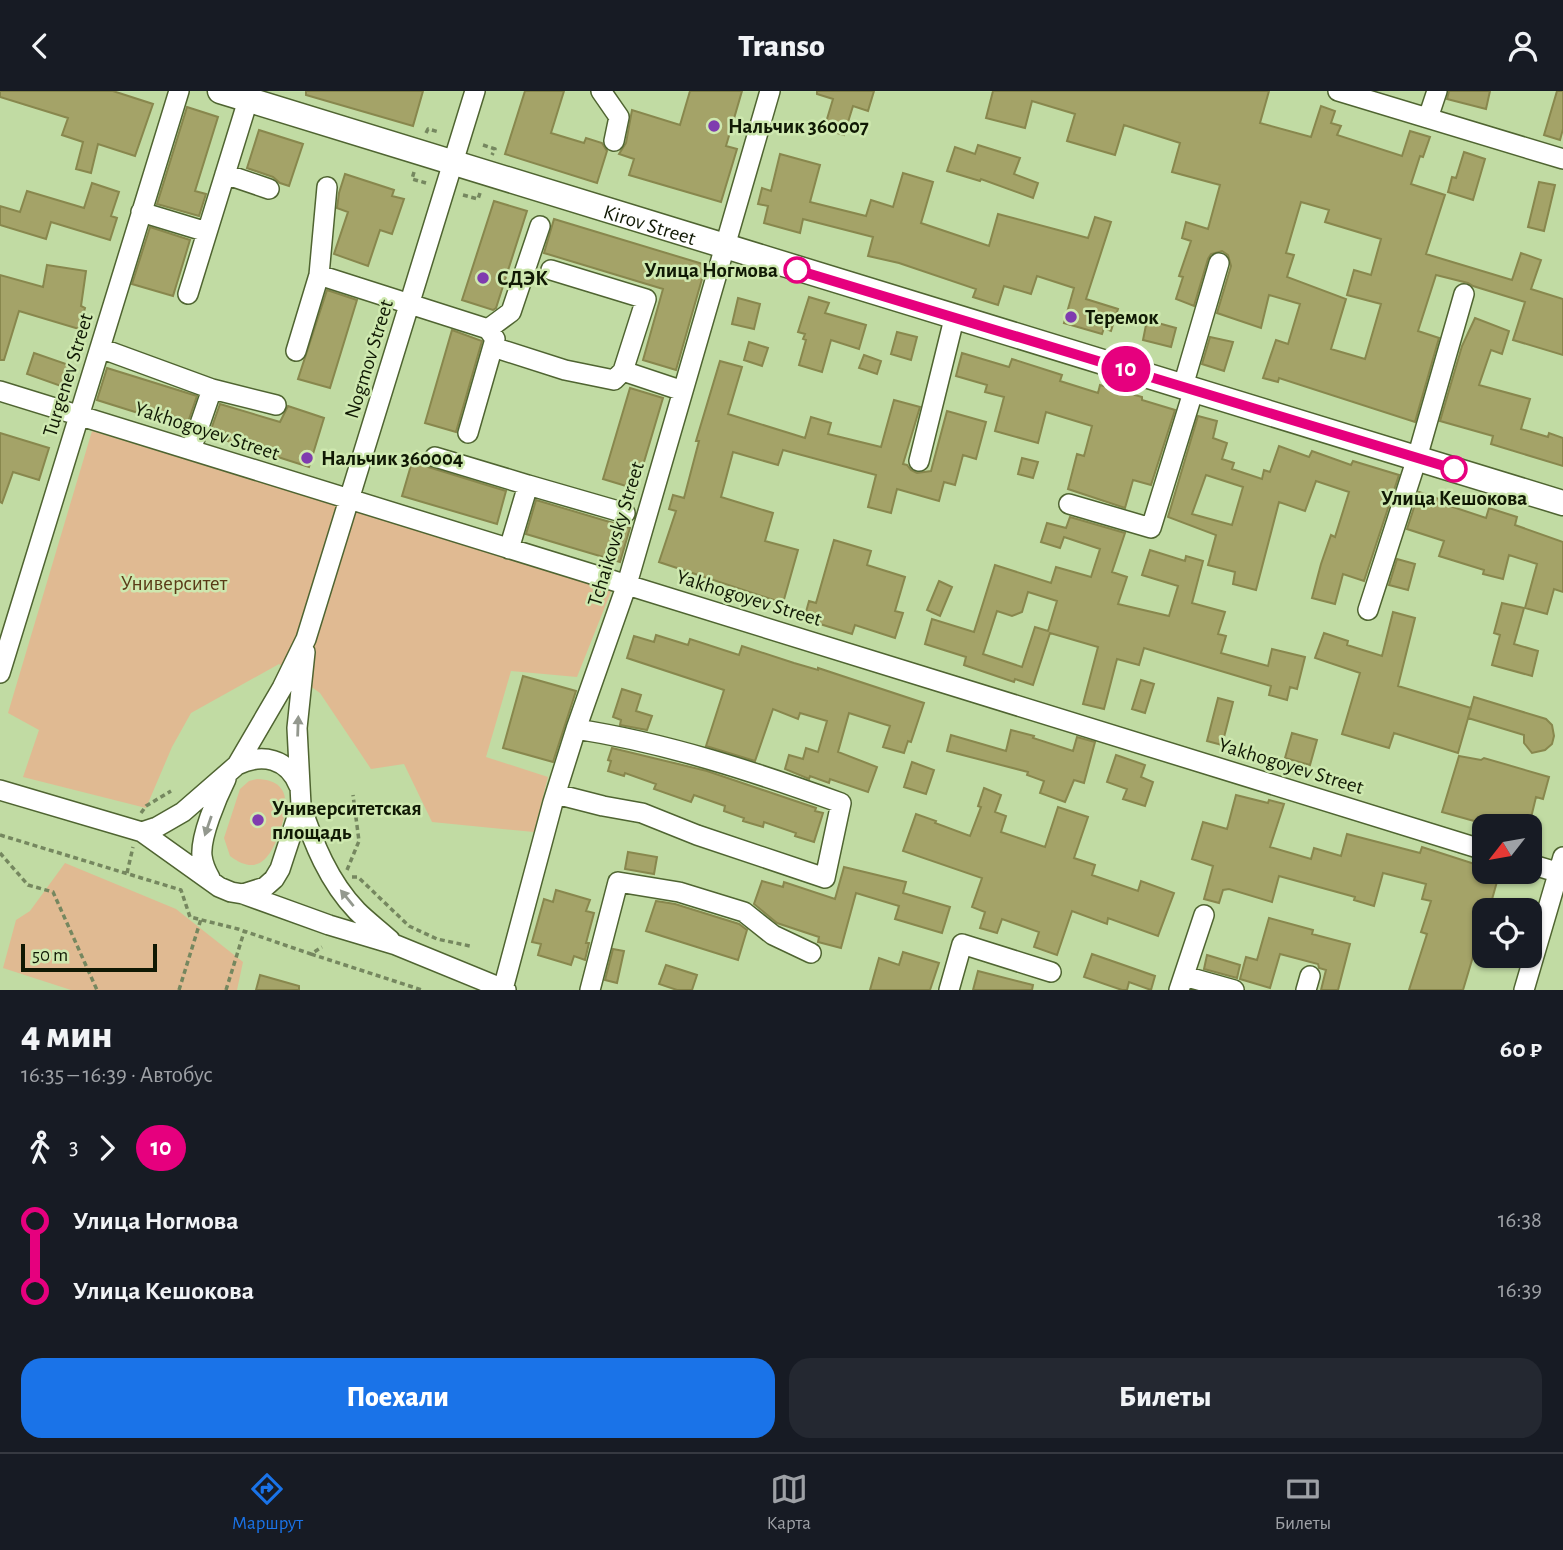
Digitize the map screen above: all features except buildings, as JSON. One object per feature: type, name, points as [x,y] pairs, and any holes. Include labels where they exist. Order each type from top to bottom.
[{"type":"main road","name":"Kirov Street","points":[[220,91],[954,319],[1189,387],[1563,503]]},
{"type":"street","name":"Turgenev Street","points":[[0,673],[179,91]]},
{"type":"street","name":"Nogmov Street","points":[[306,639],[475,91]]},
{"type":"street","points":[[601,91],[620,117],[614,141]]},
{"type":"street","name":"Tchaikovsky Street","points":[[505,990],[556,794],[627,584],[770,91]]},
{"type":"street","points":[[1338,91],[1563,159]]},
{"type":"street","points":[[1428,118],[1437,91]]},
{"type":"street","points":[[188,295],[248,100]]},
{"type":"street","points":[[225,174],[269,189]]},
{"type":"street","points":[[296,351],[319,275],[327,187]]},
{"type":"street","points":[[141,212],[207,232]]},
{"type":"street","points":[[468,433],[490,338],[511,312],[540,226]]},
{"type":"street","points":[[1069,504],[1151,528],[1219,263]]},
{"type":"street","points":[[319,275],[409,304],[565,370],[614,380],[624,371],[646,299],[551,270]]},
{"type":"street","points":[[1368,610],[1464,294]]},
{"type":"street","points":[[919,461],[954,319]]},
{"type":"street","points":[[100,348],[212,389],[276,405]]},
{"type":"street","points":[[624,371],[683,391]]},
{"type":"street","points":[[191,450],[212,389]]},
{"type":"street","name":"Yakhogoyev Street","points":[[0,391],[1472,846]]},
{"type":"street","points":[[435,457],[625,513]]},
{"type":"street","points":[[509,548],[528,485]]},
{"type":"street","points":[[210,878],[204,866],[203,841],[232,770],[282,688],[306,639]]},
{"type":"street","points":[[243,894],[265,887],[274,879],[280,869],[301,799],[297,728],[306,639]]},
{"type":"street","points":[[556,794],[642,813],[697,835],[825,878],[841,803],[744,769],[576,729]]},
{"type":"street","points":[[139,830],[183,813],[232,770],[249,759],[275,760],[293,773],[322,859],[340,890],[356,910],[396,945]]},
{"type":"street","points":[[0,790],[139,830],[231,893],[243,894],[329,925],[396,945],[505,990]]},
{"type":"street","points":[[1524,990],[1561,868],[1542,866]]},
{"type":"street","points":[[590,990],[618,882],[680,892],[744,912],[773,935],[811,953]]},
{"type":"street","points":[[1204,915],[1182,983],[1234,990]]},
{"type":"street","points":[[949,990],[962,944],[1052,972]]},
{"type":"path","points":[[425,139],[428,129],[439,132]]},
{"type":"path","points":[[483,145],[495,149],[491,159]]},
{"type":"path","points":[[415,170],[412,179],[426,183]]},
{"type":"path","points":[[463,195],[478,199],[481,191]]},
{"type":"path","points":[[127,873],[146,806],[171,791]]},
{"type":"path","points":[[353,795],[359,841],[344,877],[358,877],[409,926],[437,939],[470,946]]},
{"type":"path","points":[[0,835],[181,890],[190,916],[244,931],[422,990]]},
{"type":"path","points":[[0,853],[28,885],[53,892],[97,990]]},
{"type":"path","points":[[179,990],[201,919]]},
{"type":"path","points":[[226,990],[244,931]]},
{"type":"path","points":[[311,954],[322,947]]},
{"type":"green space","name":"Университет","points":[[92,431],[612,589],[577,677],[511,671],[486,757],[548,777],[534,832],[432,822],[404,764],[371,769],[320,693],[279,664],[191,713],[172,747],[146,808],[23,777],[39,730],[8,713]]},
{"type":"green space","points":[[268,780],[282,789],[285,812],[280,831],[268,856],[249,865],[230,856],[224,838],[240,789],[249,781]]},
{"type":"green space","points":[[65,863],[176,909],[243,962],[237,990],[71,990],[3,968],[16,920],[30,911]]},
{"type":"bus line","name":"10","points":[[797,270],[1454,469]]},
{"type":"place","name":"Нальчик 360007","points":[[714,126]]},
{"type":"place","name":"Улица Ногмова","points":[[797,270]]},
{"type":"place","name":"СДЭК","points":[[483,278]]},
{"type":"place","name":"Теремок","points":[[1071,317]]},
{"type":"place","name":"Нальчик 360004","points":[[307,458]]},
{"type":"place","name":"Улица Кешокова","points":[[1454,469]]},
{"type":"place","name":"Университетская площадь","points":[[258,820]]}]
